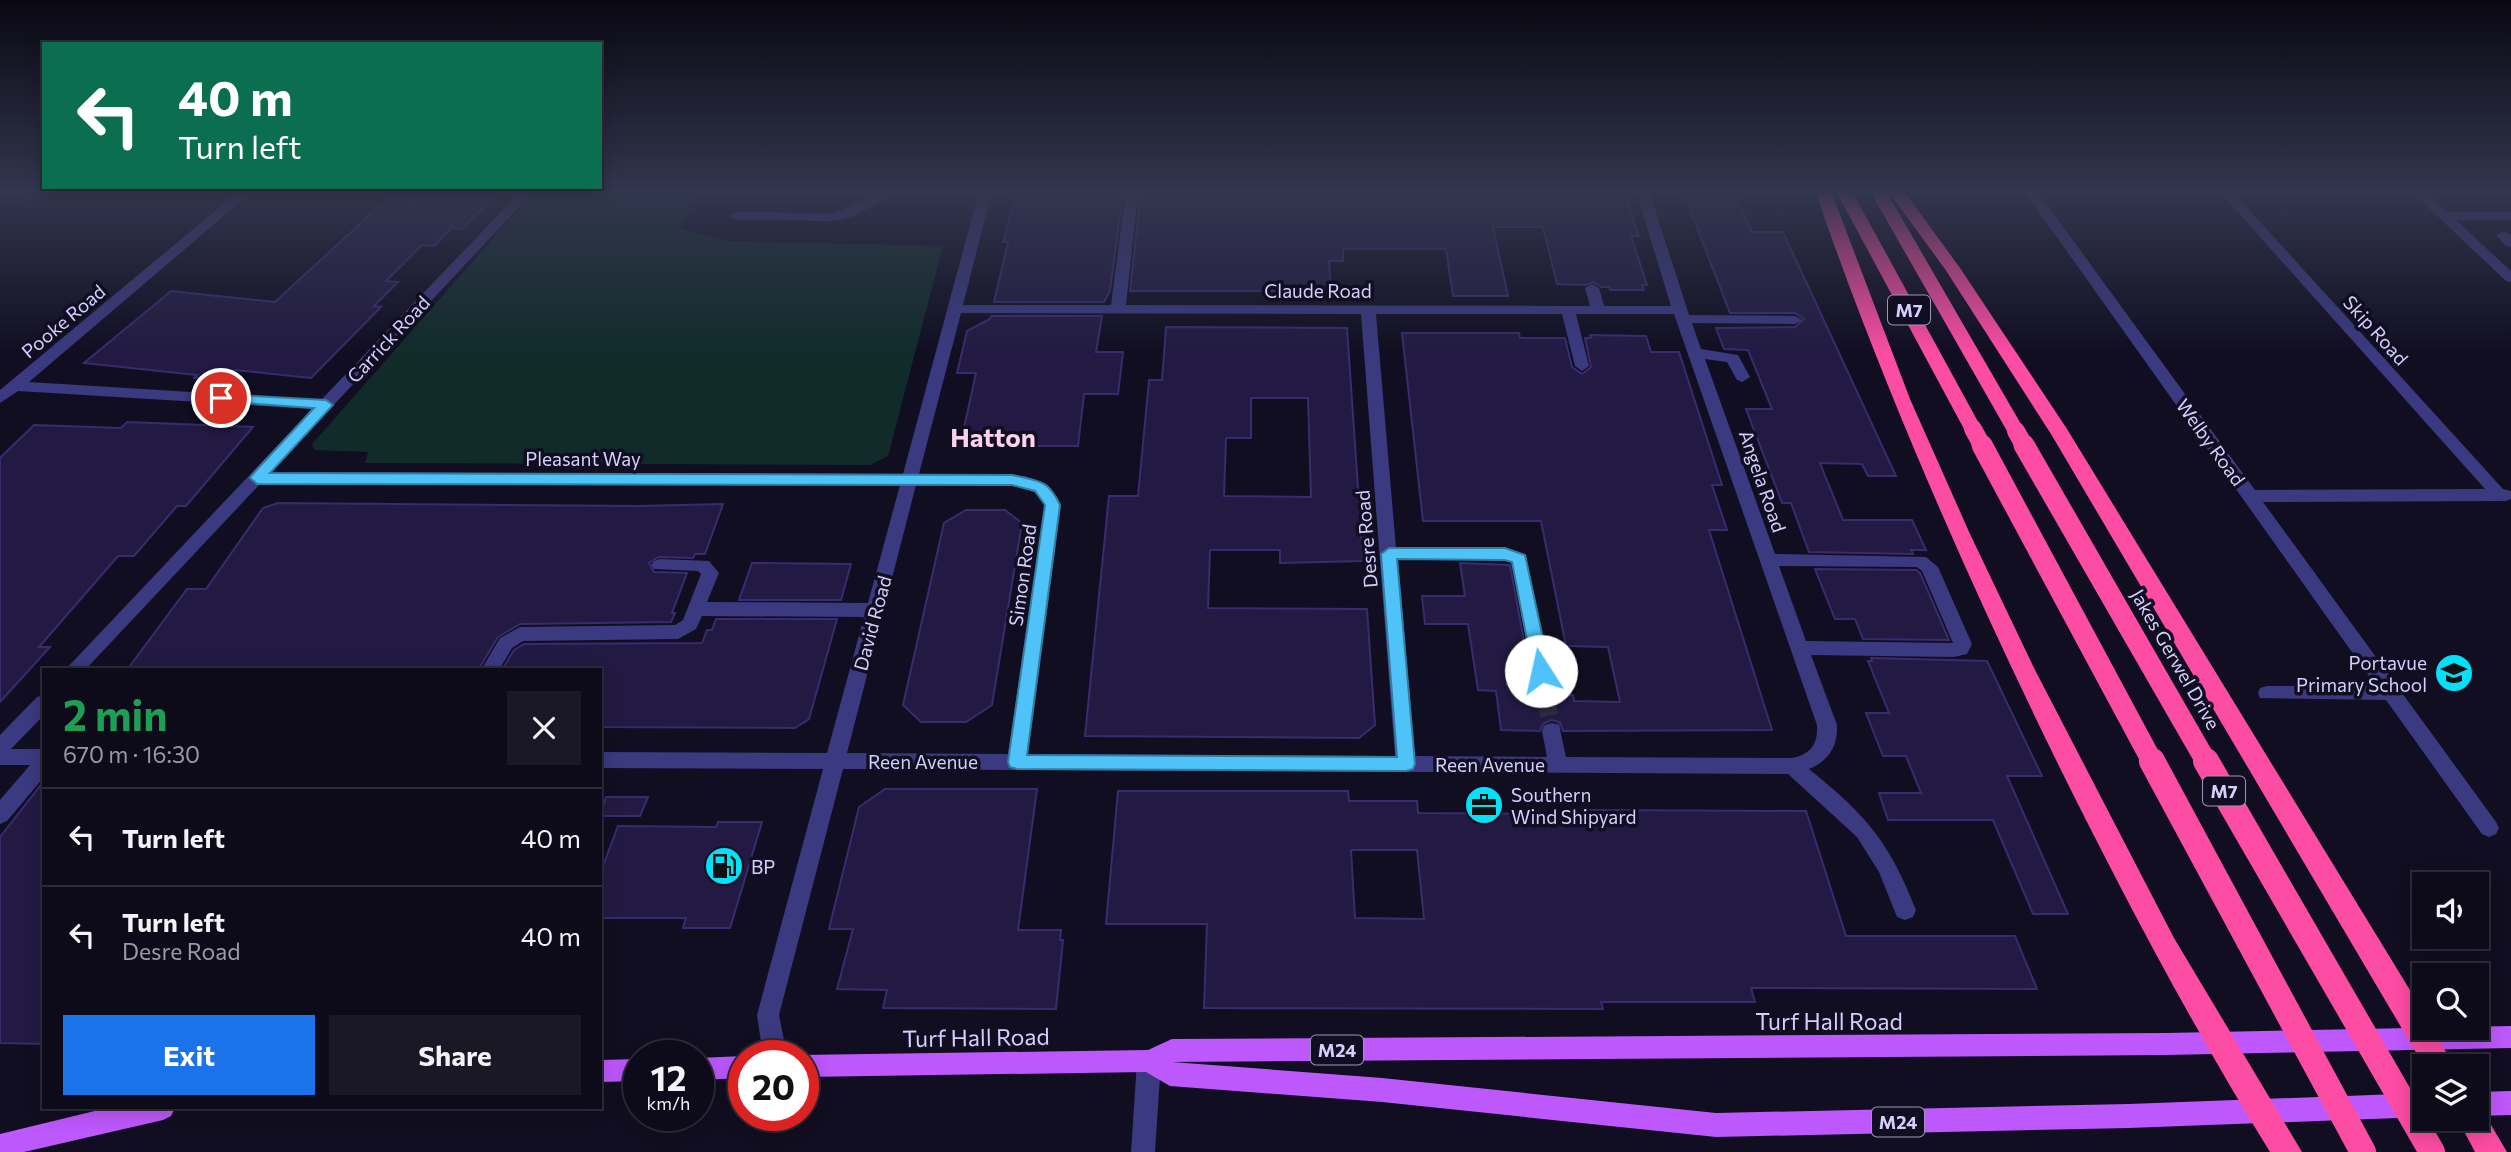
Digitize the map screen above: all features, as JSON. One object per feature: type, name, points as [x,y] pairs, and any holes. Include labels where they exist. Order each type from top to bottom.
[{"type":"highway","points":[[1841,245],[1961,540],[2082,787],[2189,993],[2287,1152]]},
{"type":"highway","name":"M7","points":[[1873,245],[2363,1152]]},
{"type":"highway","name":"Jakes Gerwel Drive","points":[[1909,245],[2432,1152]]},
{"type":"highway","points":[[1935,245],[2060,433],[2412,1019]]},
{"type":"highway","points":[[2479,1131],[2491,1152]]},
{"type":"main road","name":"Turf Hall Road","points":[[2489,1038],[2511,1037]]},
{"type":"main road","name":"Turf Hall Road","points":[[819,1066],[1149,1061],[1172,1050],[1798,1048],[2412,1039]]},
{"type":"main road","name":"Turf Hall Road","points":[[1149,1061],[1170,1074],[1382,1090],[1716,1125],[2129,1116],[2412,1105]]},
{"type":"main road","points":[[602,1072],[623,1071]]},
{"type":"main road","points":[[2489,1104],[2511,1103]]},
{"type":"main road","points":[[0,1146],[74,1126],[158,1109]]},
{"type":"street","name":"Pooke Road","points":[[0,398],[183,245]]},
{"type":"street","name":"Carrick Road","points":[[76,668],[477,245]]},
{"type":"street","name":"David Road","points":[[772,1040],[768,1015],[972,245]]},
{"type":"street","points":[[1118,309],[1126,245]]},
{"type":"street","name":"Angela Road","points":[[1659,245],[1829,734],[1819,755],[1803,764],[1791,766]]},
{"type":"street","name":"Welby Road","points":[[2068,245],[2489,828]]},
{"type":"street","name":"Skip Road","points":[[2275,245],[2505,495]]},
{"type":"street","points":[[2476,245],[2509,274]]},
{"type":"street","points":[[1592,288],[1598,310]]},
{"type":"street","name":"Claude Road","points":[[955,309],[1598,310],[1796,320]]},
{"type":"street","name":"Desre Road","points":[[1368,310],[1406,764]]},
{"type":"street","points":[[1568,310],[1582,366]]},
{"type":"street","points":[[1696,353],[1733,358],[1742,377]]},
{"type":"street","points":[[15,386],[326,405]]},
{"type":"street","name":"Pleasant Way","points":[[257,478],[909,480]]},
{"type":"street","name":"Simon Road","points":[[909,480],[1022,481],[1040,487],[1051,498],[1052,513],[1017,762]]},
{"type":"street","points":[[2250,496],[2505,495]]},
{"type":"street","points":[[1389,554],[1505,554],[1520,559],[1546,698]]},
{"type":"street","points":[[1769,560],[1920,561],[1929,567],[1963,644],[1961,649],[1954,650],[1800,648]]},
{"type":"street","points":[[491,668],[500,649],[520,634],[678,632],[690,624],[710,573],[703,565],[660,565]]},
{"type":"street","points":[[696,609],[876,610]]},
{"type":"street","points":[[2267,693],[2393,693]]},
{"type":"street","points":[[0,748],[9,728],[42,703]]},
{"type":"street","points":[[1552,731],[1558,765]]},
{"type":"street","points":[[0,757],[42,759]]},
{"type":"street","name":"Reen Avenue","points":[[602,760],[1791,766]]},
{"type":"street","points":[[0,815],[42,762]]},
{"type":"street","points":[[1791,766],[1853,819],[1874,842],[1889,869],[1905,910]]},
{"type":"street","points":[[1143,1152],[1149,1061]]},
{"type":"green space","points":[[488,245],[943,246],[888,456],[870,465],[365,463],[368,452],[314,450],[312,444]]},
{"type":"building","points":[[337,245],[435,245],[422,245],[386,281],[398,282],[374,306],[381,307],[311,378],[235,370],[223,381],[194,378],[197,375],[84,363],[171,291],[275,302]]},
{"type":"building","points":[[1007,245],[1116,245],[1110,291],[1104,302],[994,302]]},
{"type":"building","points":[[1135,245],[1497,245],[1508,296],[1453,296],[1446,249],[1343,249],[1343,261],[1329,261],[1331,291],[1130,291]]},
{"type":"building","points":[[1547,245],[1634,245],[1647,285],[1642,285],[1644,290],[1610,290],[1609,287],[1601,287],[1593,282],[1586,285],[1557,284]]},
{"type":"building","points":[[1704,245],[1789,245],[1896,476],[1868,476],[1862,464],[1820,463],[1843,520],[1912,520],[1926,550],[1911,550],[1913,554],[1809,552],[1791,503],[1782,503],[1746,409],[1772,409],[1748,350],[1724,349],[1716,328],[1795,327],[1804,319],[1795,313],[1730,313]]},
{"type":"building","points":[[991,316],[1102,316],[1096,352],[1123,352],[1118,394],[1084,394],[1078,446],[960,446],[976,373],[957,373],[967,331]]},
{"type":"building","points":[[1166,327],[1347,328],[1363,561],[1280,563],[1280,550],[1210,550],[1208,608],[1367,609],[1375,725],[1359,738],[1085,736],[1109,496],[1138,496],[1149,380],[1162,380]],"holes":[[[1251,398],[1308,398],[1311,497],[1224,496],[1226,438],[1251,438]]]},
{"type":"building","points":[[1402,333],[1519,333],[1520,338],[1565,338],[1572,367],[1582,374],[1591,367],[1585,338],[1591,338],[1590,335],[1646,336],[1651,352],[1679,352],[1722,485],[1712,485],[1727,530],[1709,530],[1772,730],[1563,731],[1560,722],[1551,720],[1543,724],[1540,731],[1501,730],[1496,691],[1478,690],[1468,624],[1425,624],[1422,596],[1465,596],[1460,563],[1510,565],[1525,646],[1520,646],[1526,682],[1538,705],[1545,708],[1554,705],[1557,695],[1573,695],[1574,701],[1620,702],[1608,647],[1566,646],[1541,521],[1423,521]]},
{"type":"building","points":[[127,422],[253,427],[186,506],[177,506],[134,556],[118,556],[39,647],[50,647],[0,702],[0,458],[34,425],[121,428]]},
{"type":"building","points":[[278,503],[640,506],[723,504],[705,554],[695,554],[693,558],[659,557],[649,563],[654,572],[687,573],[671,622],[520,624],[498,637],[479,668],[128,668],[187,589],[206,589],[263,508]]},
{"type":"building","points":[[966,510],[1005,510],[1022,523],[992,705],[966,722],[921,722],[903,705],[944,523]]},
{"type":"building","points":[[752,563],[851,564],[841,600],[739,600]]},
{"type":"building","points":[[1815,569],[1916,570],[1920,573],[1949,640],[1863,639],[1855,619],[1835,619]]},
{"type":"building","points":[[716,619],[837,619],[809,719],[795,728],[602,727],[602,668],[503,668],[514,650],[524,644],[702,643],[707,630],[712,630]]},
{"type":"building","points":[[1871,658],[1987,661],[2042,776],[2007,776],[2068,914],[2033,914],[1993,820],[1888,820],[1879,793],[1921,793],[1906,756],[1883,756],[1866,713],[1889,713],[1868,661],[1872,661]]},
{"type":"building","points":[[42,784],[42,1044],[0,1043],[0,837]]},
{"type":"building","points":[[885,789],[1037,789],[1018,930],[1061,930],[1060,940],[1063,940],[1056,1009],[883,1008],[887,990],[837,989],[853,929],[829,929],[859,807]]},
{"type":"building","points":[[1118,791],[1348,791],[1349,801],[1417,801],[1418,813],[1587,814],[1586,810],[1806,811],[1846,936],[2015,936],[2037,989],[1751,988],[1755,1002],[1601,1002],[1603,1009],[1204,1008],[1207,924],[1106,924]],"holes":[[[1351,850],[1417,850],[1424,919],[1355,918]]]},
{"type":"building","points":[[606,797],[648,797],[640,816],[602,816]]},
{"type":"building","points":[[718,822],[762,822],[730,928],[683,928],[686,918],[602,918],[602,869],[618,826],[716,827]]},
{"type":"tunnel","points":[[1546,698],[1552,731]]},
{"type":"place","name":"Portavue Primary School","points":[[2454,673]]},
{"type":"place","name":"Southern Wind Shipyard","points":[[1484,805]]},
{"type":"place","name":"BP","points":[[724,866]]},
{"type":"district","name":"Hatton","points":[[993,436]]},
{"type":"route","points":[[221,398],[326,405],[257,478],[1012,480],[1032,483],[1046,492],[1053,505],[1017,762],[1406,764],[1389,554],[1511,554],[1520,559],[1541,671]]}]
